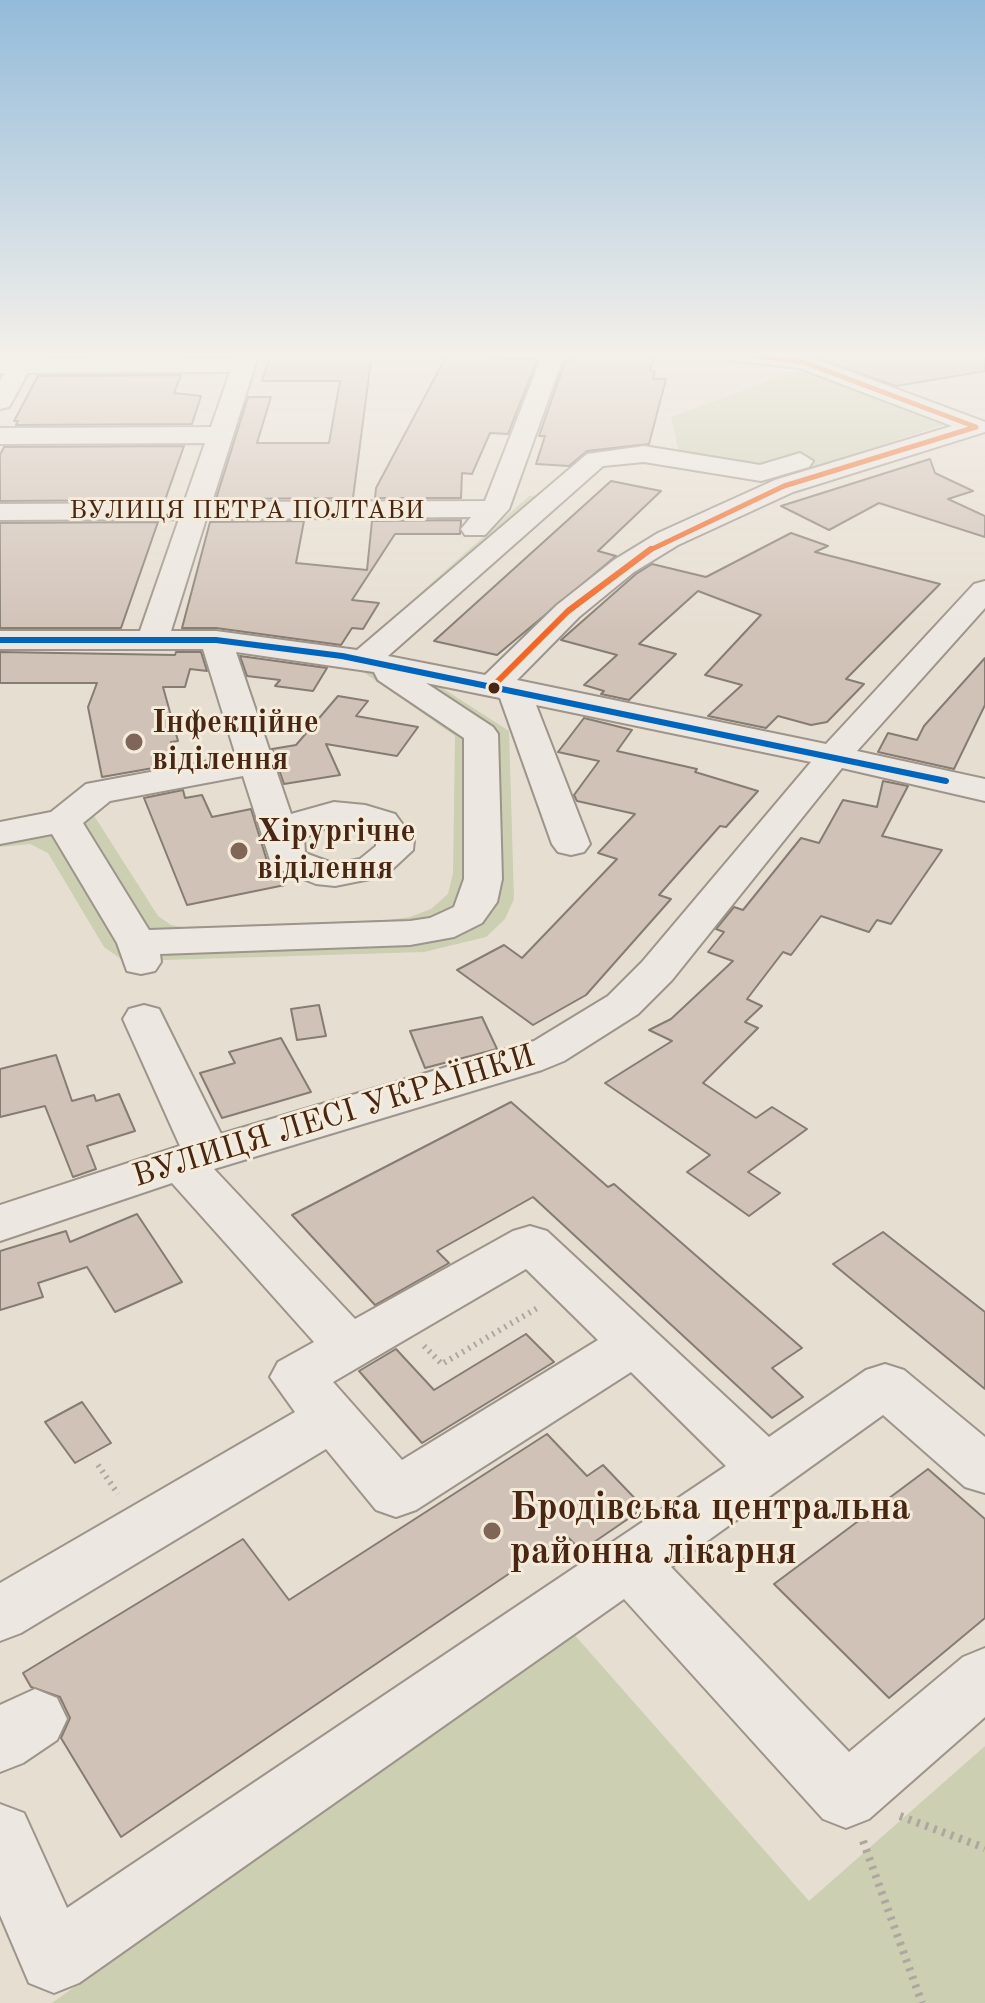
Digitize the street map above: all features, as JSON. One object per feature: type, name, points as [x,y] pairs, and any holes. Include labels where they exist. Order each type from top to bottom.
[{"type":"street","points":[[152,640],[216,446]]},
{"type":"street","points":[[361,659],[495,509],[519,446]]},
{"type":"street","points":[[361,659],[601,457],[644,454],[761,473],[840,446]]},
{"type":"street","points":[[503,687],[568,611],[624,566],[668,539],[784,486],[918,446]]},
{"type":"street","name":"ВУЛИЦЯ ПЕТРА ПОЛТАВИ","points":[[0,512],[495,509]]},
{"type":"street","name":"ВУЛИЦЯ ЛЕСІ УКРАЇНКИ","points":[[0,1223],[194,1158],[527,1060],[549,1051],[623,1005],[657,971],[834,756],[981,601]]},
{"type":"street","points":[[0,640],[216,640],[361,659],[985,790]]},
{"type":"street","points":[[216,640],[284,849]]},
{"type":"street","points":[[63,821],[139,952],[410,933],[448,926],[473,909],[483,879],[481,734],[361,659]]},
{"type":"street","points":[[503,687],[571,844]]},
{"type":"street","points":[[0,833],[63,821],[99,792],[256,763]]},
{"type":"street","points":[[144,1019],[194,1158],[349,1347]]},
{"type":"street","points":[[635,1343],[396,1493],[297,1377],[530,1244],[635,1343],[766,1469]]},
{"type":"street","points":[[0,1837],[54,1958],[630,1564],[885,1385],[985,1470]]},
{"type":"street","points":[[0,1614],[332,1418]]},
{"type":"street","points":[[630,1564],[846,1796],[985,1677]]},
{"type":"path","points":[[399,1319],[442,1364],[574,1286]]},
{"type":"path","points":[[846,1796],[985,1848]]},
{"type":"path","points":[[846,1796],[922,2003]]},
{"type":"green space","points":[[678,446],[877,446],[774,480],[636,459],[607,463],[391,655],[509,731],[514,899],[505,919],[486,937],[424,952],[121,959],[104,947],[48,853],[30,844],[0,847],[0,821],[55,810],[93,814],[158,916],[171,925],[182,927],[388,920],[410,917],[431,909],[448,894],[453,873],[455,736],[349,662],[381,628],[529,496],[541,495],[592,454],[623,449],[679,453]]},
{"type":"green space","points":[[572,1632],[809,1901],[985,1746],[985,2003],[52,2003]]},
{"type":"building","points":[[184,446],[165,500],[0,501],[0,455],[4,447]]},
{"type":"building","points":[[232,446],[360,446],[353,498],[216,499]]},
{"type":"building","points":[[398,446],[484,446],[472,474],[462,473],[461,498],[375,498],[376,488]]},
{"type":"building","points":[[542,446],[627,446],[587,451],[569,466],[536,464]]},
{"type":"building","points":[[930,459],[935,473],[973,491],[948,499],[985,516],[985,537],[879,503],[829,530],[781,506]]},
{"type":"building","points":[[611,481],[661,491],[598,551],[616,556],[497,655],[434,641]]},
{"type":"building","points":[[461,520],[460,534],[395,534],[352,600],[379,603],[363,629],[352,628],[341,645],[216,628],[182,628],[210,522],[304,521],[296,563],[367,570],[372,521]]},
{"type":"building","points":[[158,522],[121,628],[0,628],[0,523]]},
{"type":"building","points":[[791,533],[828,546],[815,552],[940,584],[846,679],[864,684],[827,722],[811,725],[778,716],[766,728],[708,716],[742,685],[705,675],[761,615],[698,591],[639,644],[676,654],[629,700],[601,694],[604,691],[584,685],[617,655],[561,640],[636,574],[652,564],[706,577]]},
{"type":"building","points":[[0,652],[175,655],[176,652],[201,652],[207,671],[190,669],[185,687],[163,687],[178,741],[171,742],[176,764],[102,777],[88,707],[97,683],[0,683]]},
{"type":"building","points":[[240,656],[327,668],[313,691],[275,686],[280,680],[247,676]]},
{"type":"building","points":[[985,658],[985,705],[954,769],[878,752],[888,733],[917,740],[924,726]]},
{"type":"building","points":[[338,696],[368,701],[356,716],[418,727],[397,756],[326,744],[340,775],[284,784],[272,749],[296,745]]},
{"type":"building","points":[[584,718],[632,730],[617,751],[697,769],[695,772],[758,791],[726,827],[720,826],[659,895],[671,899],[586,995],[533,1025],[457,970],[504,945],[522,958],[617,859],[598,853],[635,814],[577,801],[574,795],[599,761],[558,752]]},
{"type":"building","points":[[883,781],[908,786],[882,836],[942,850],[891,924],[877,920],[869,932],[821,916],[791,955],[783,952],[747,999],[762,1006],[745,1022],[758,1028],[703,1083],[756,1118],[772,1107],[807,1129],[748,1172],[780,1193],[749,1216],[687,1172],[710,1155],[605,1083],[672,1041],[649,1030],[671,1019],[733,961],[708,952],[724,932],[716,929],[734,907],[743,910],[801,838],[819,843],[843,800],[877,807]]},
{"type":"building","points":[[183,790],[185,798],[202,795],[212,817],[251,809],[267,861],[285,885],[187,905],[144,798]]},
{"type":"building","points":[[319,1005],[326,1036],[297,1040],[291,1009]]},
{"type":"building","points":[[482,1017],[497,1049],[425,1068],[410,1031]]},
{"type":"building","points":[[281,1038],[311,1092],[222,1118],[200,1073],[235,1063],[229,1052]]},
{"type":"building","points":[[56,1055],[72,1101],[94,1095],[96,1101],[119,1094],[135,1131],[87,1146],[96,1169],[73,1177],[45,1106],[0,1117],[0,1069]]},
{"type":"building","points":[[511,1102],[608,1187],[614,1184],[802,1348],[772,1368],[803,1397],[772,1418],[533,1197],[437,1251],[449,1263],[375,1305],[292,1215]]},
{"type":"building","points":[[137,1214],[182,1282],[115,1312],[87,1267],[38,1283],[43,1297],[0,1310],[0,1251],[66,1231],[70,1242]]},
{"type":"building","points":[[883,1232],[985,1312],[985,1389],[833,1264]]},
{"type":"building","points":[[526,1334],[554,1362],[422,1443],[359,1371],[396,1349],[434,1390]]},
{"type":"building","points":[[82,1402],[111,1443],[75,1463],[45,1422]]},
{"type":"building","points":[[547,1434],[587,1476],[603,1465],[644,1508],[581,1551],[566,1535],[121,1837],[61,1738],[70,1718],[60,1697],[31,1687],[23,1673],[243,1539],[289,1600]]},
{"type":"building","points":[[928,1469],[985,1519],[985,1618],[889,1698],[774,1584]]},
{"type":"transit line","points":[[494,685],[568,611],[624,566],[668,539],[784,486],[913,446]]},
{"type":"transit line","points":[[0,640],[216,640],[342,656],[946,781]]},
{"type":"place","name":"Інфекційне віділення","points":[[134,742]]},
{"type":"place","name":"Хірургічне віділення","points":[[239,851]]},
{"type":"place","name":"Бродівська центральна районна лікарня","points":[[492,1531]]}]
